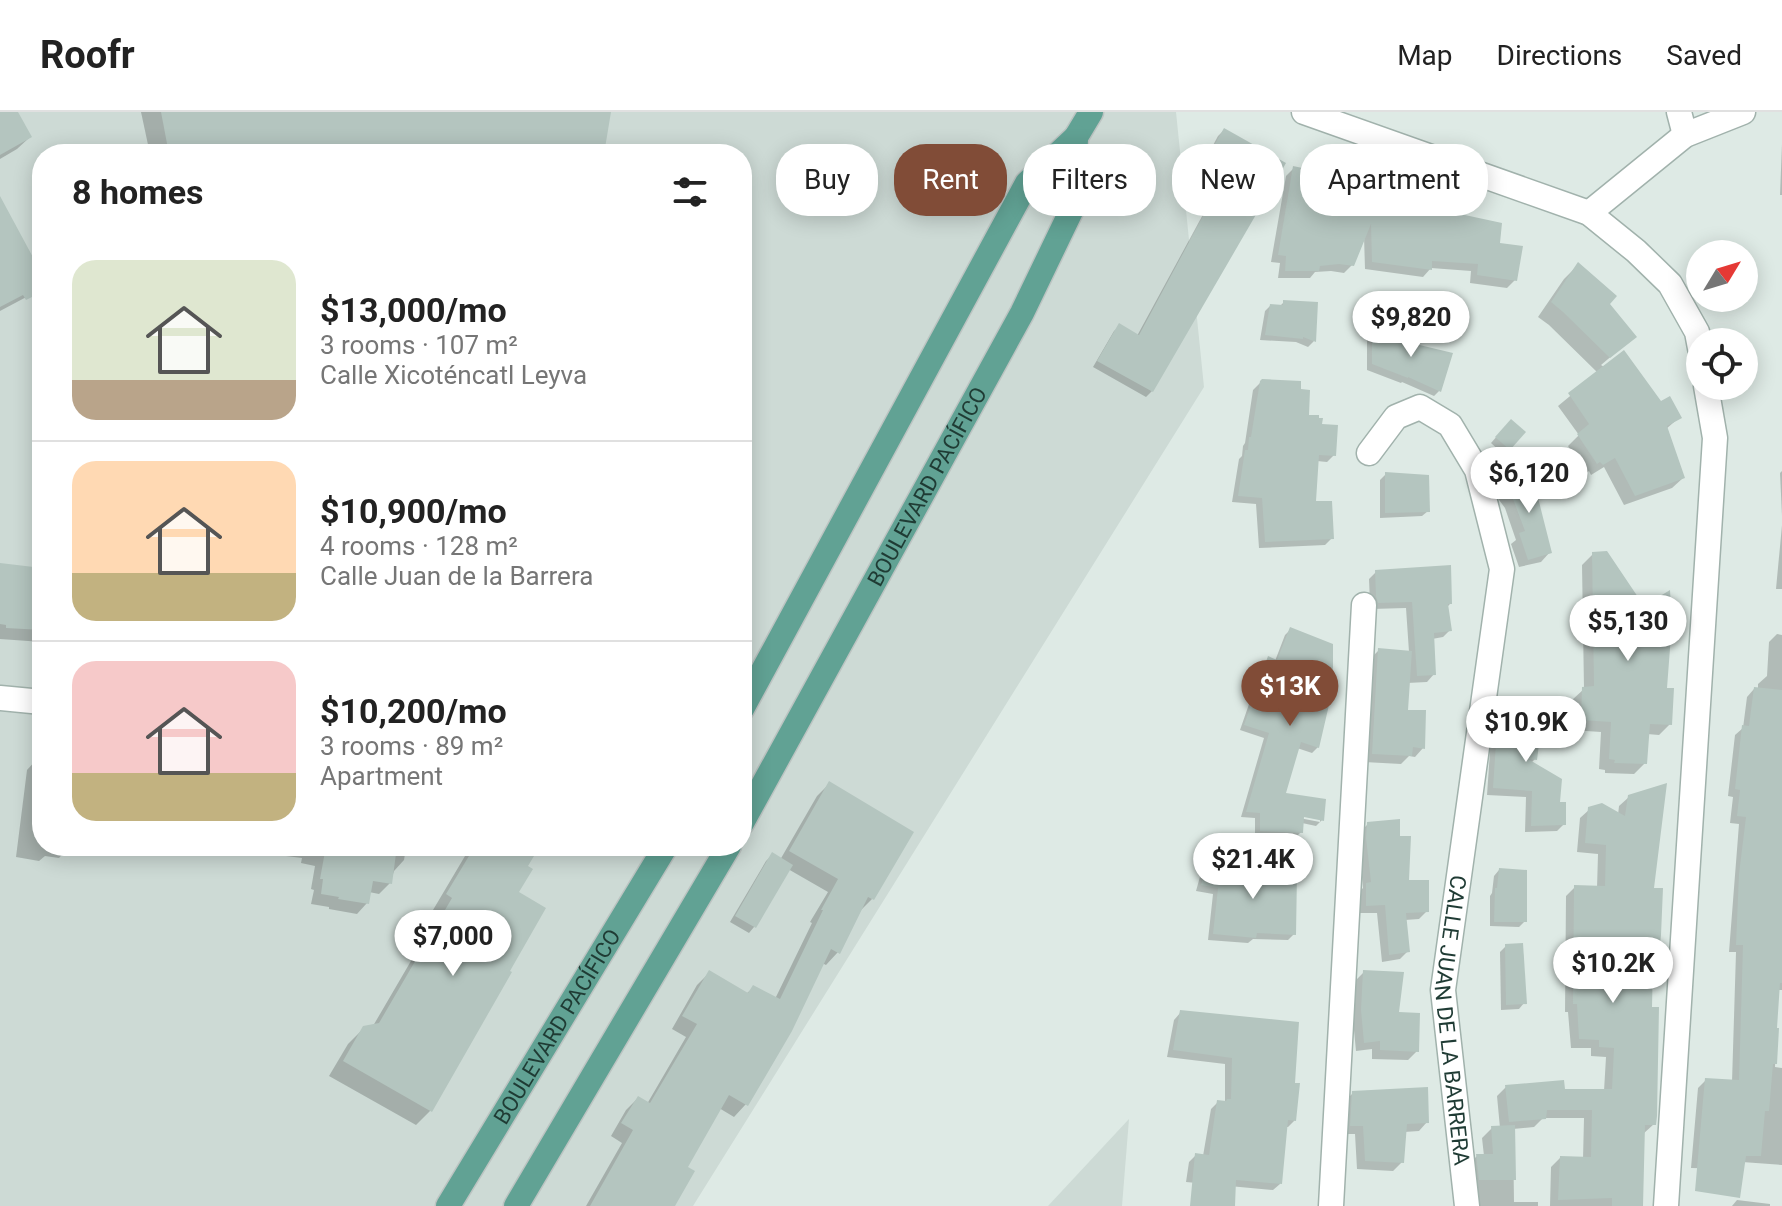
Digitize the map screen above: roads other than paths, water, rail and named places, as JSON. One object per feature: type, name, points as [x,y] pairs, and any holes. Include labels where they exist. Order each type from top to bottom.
[{"type":"main road","name":"BOULEVARD PACÍFICO","points":[[752,691],[1027,183],[1076,137],[1091,112]]},
{"type":"main road","name":"BOULEVARD PACÍFICO","points":[[752,805],[1022,313],[1074,205],[1076,137]]},
{"type":"main road","name":"BOULEVARD PACÍFICO","points":[[448,1206],[660,856]]},
{"type":"main road","points":[[516,1206],[723,856]]},
{"type":"street","points":[[1304,112],[1589,213],[1636,251],[1670,284],[1695,328]]},
{"type":"street","points":[[1589,213],[1682,124],[1743,112]]},
{"type":"street","points":[[1666,1206],[1715,438],[1708,400]]},
{"type":"street","name":"CALLE JUAN DE LA BARRERA","points":[[1369,453],[1396,417],[1420,407],[1450,425],[1477,470],[1502,569],[1443,990],[1467,1206]]},
{"type":"street","points":[[1331,1206],[1364,605]]},
{"type":"street","points":[[0,698],[32,701]]}]
